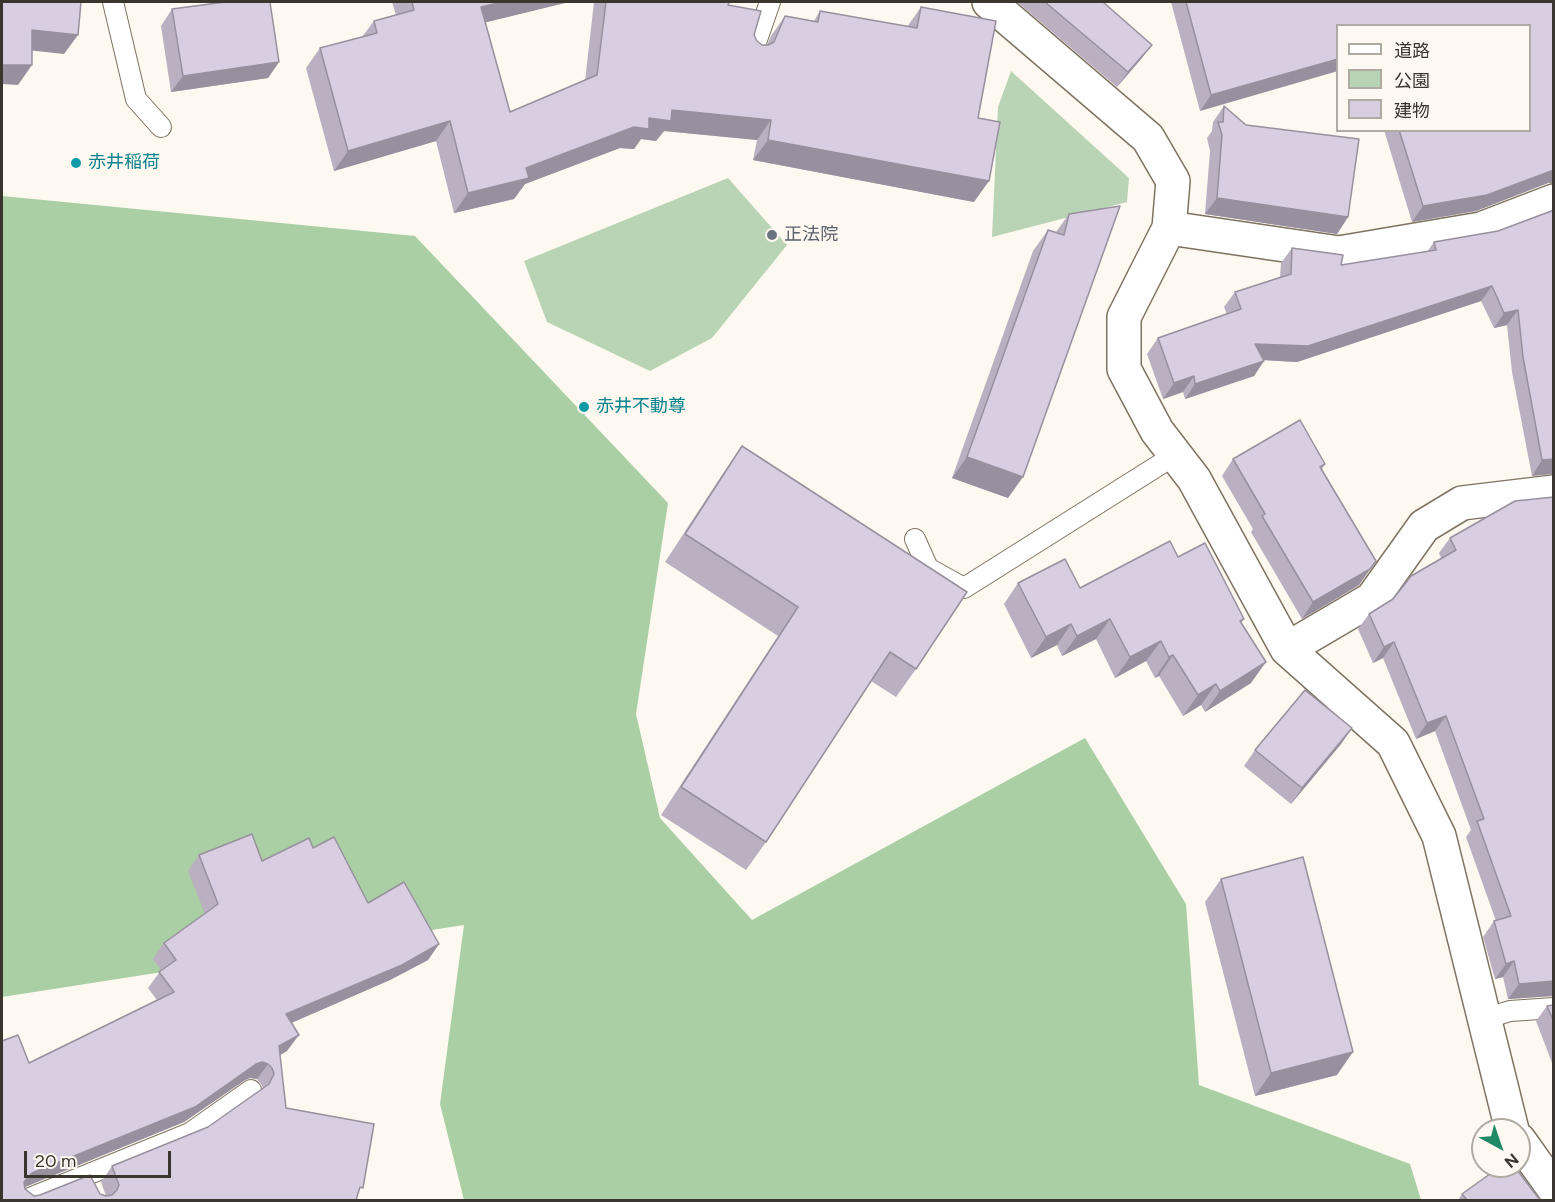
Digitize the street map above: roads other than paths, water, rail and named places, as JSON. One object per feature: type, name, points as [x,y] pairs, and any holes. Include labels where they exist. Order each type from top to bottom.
[{"type":"street","points":[[988,2],[1148,138],[1173,181],[1169,228],[1124,317],[1124,369],[1156,431],[1194,479],[1287,648],[1394,743],[1438,836],[1509,1118]]},
{"type":"street","points":[[1169,228],[1339,253],[1480,229],[1554,201]]},
{"type":"street","points":[[1287,648],[1372,599],[1424,526],[1462,503],[1554,492]]},
{"type":"street","points":[[1531,1157],[1554,1189]]},
{"type":"lane","points":[[113,2],[136,99],[161,127]]},
{"type":"lane","points":[[752,54],[770,2]]},
{"type":"lane","points":[[915,539],[928,568],[964,588],[1175,455]]},
{"type":"lane","points":[[1484,1019],[1510,1011],[1554,1008]]},
{"type":"lane","points":[[25,1200],[89,1185],[190,1133],[251,1090]]},
{"type":"place","name":"赤井稲荷","points":[[76,163]]},
{"type":"place","name":"正法院","points":[[772,235]]},
{"type":"place","name":"赤井不動尊","points":[[584,407]]}]
